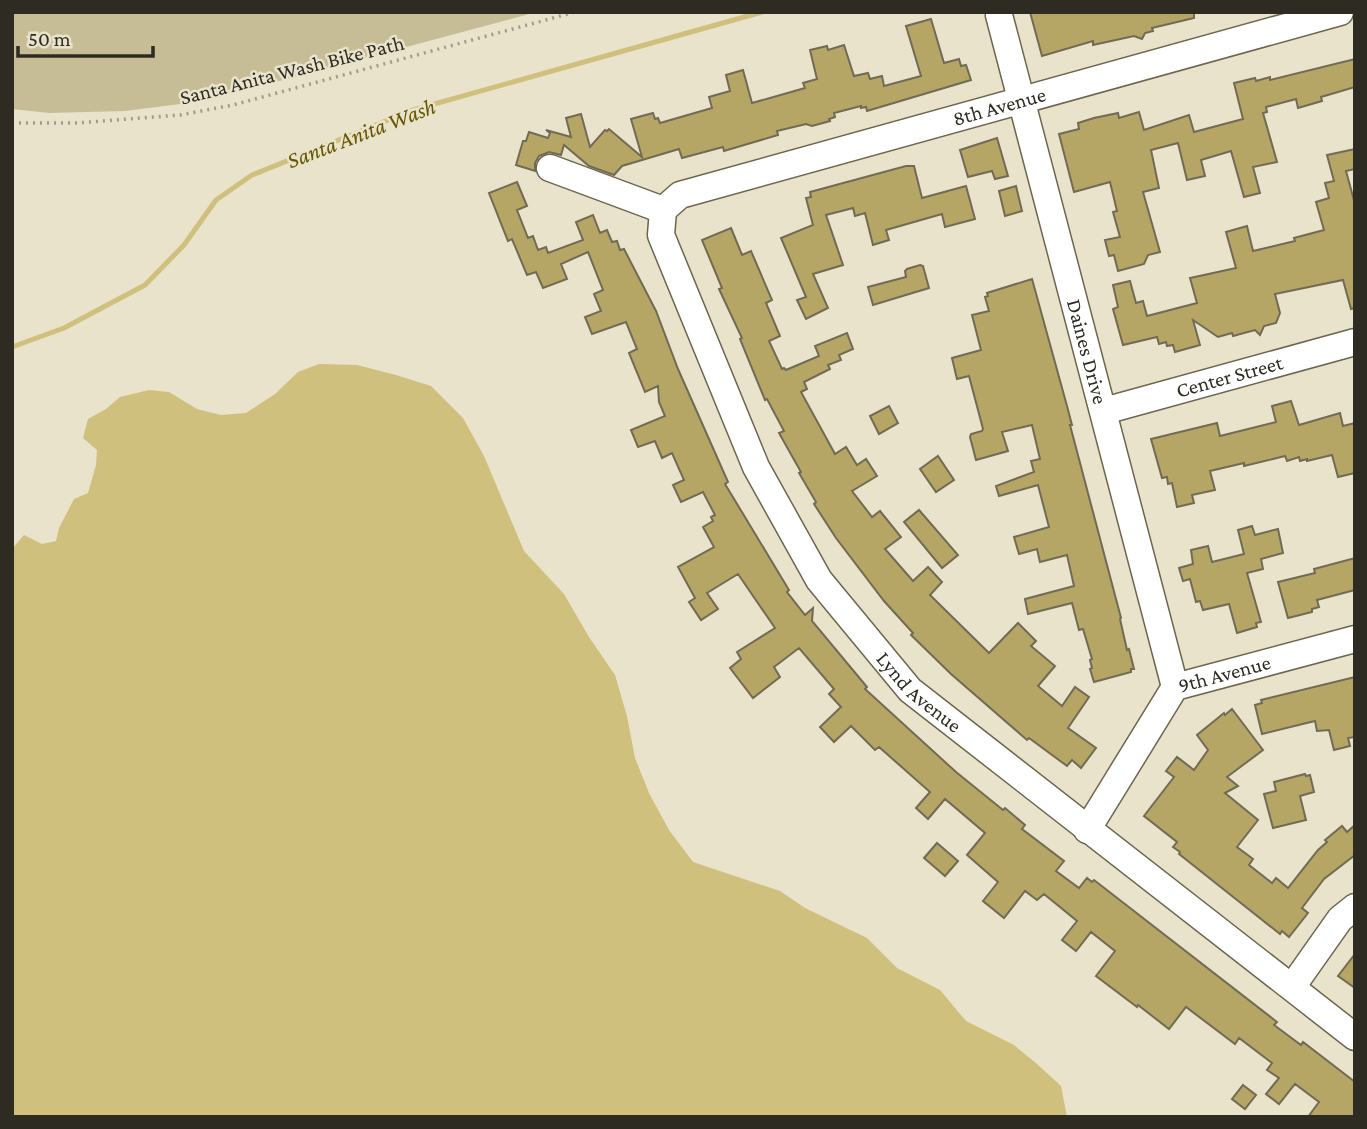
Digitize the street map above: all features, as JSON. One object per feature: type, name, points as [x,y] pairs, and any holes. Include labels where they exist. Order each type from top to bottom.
[{"type":"street","name":"8th Avenue","points":[[663,210],[680,195],[1340,12]]},
{"type":"street","name":"Daines Drive","points":[[999,15],[1175,687]]},
{"type":"street","points":[[550,168],[663,210]]},
{"type":"street","name":"Lynd Avenue","points":[[663,210],[662,235],[756,467],[818,580],[910,690],[1355,1037]]},
{"type":"street","name":"Center Street","points":[[1104,411],[1355,342]]},
{"type":"street","name":"9th Avenue","points":[[1087,830],[1175,687],[1355,639]]},
{"type":"street","points":[[1292,987],[1340,919],[1355,907]]},
{"type":"path","name":"Santa Anita Wash Bike Path","points":[[12,123],[103,121],[180,115],[233,105],[575,12]]},
{"type":"shaded area","points":[[12,12],[537,12],[204,101],[125,111],[49,113],[12,109]]},
{"type":"shaded area","points":[[319,364],[357,365],[431,386],[463,418],[484,456],[524,551],[564,594],[615,675],[635,758],[649,793],[669,830],[693,862],[780,891],[805,908],[867,938],[897,968],[940,990],[966,1021],[1014,1045],[1037,1064],[1061,1086],[1067,1117],[12,1117],[12,549],[24,535],[42,544],[56,541],[59,528],[74,499],[88,493],[96,465],[97,450],[83,438],[88,419],[120,397],[149,390],[169,392],[197,409],[221,415],[246,413],[275,394],[298,372]]},
{"type":"building","points":[[1030,12],[1194,12],[1194,18],[1152,28],[1153,31],[1145,33],[1142,39],[1134,36],[1093,45],[1093,41],[1042,56]]},
{"type":"building","points":[[931,19],[944,63],[959,59],[961,66],[966,65],[971,80],[867,111],[866,107],[861,106],[834,113],[835,117],[829,119],[830,121],[777,131],[778,135],[724,151],[723,147],[682,158],[679,149],[622,166],[614,175],[589,166],[564,145],[561,155],[549,152],[539,156],[535,171],[516,165],[523,141],[526,141],[529,132],[548,138],[550,133],[546,130],[571,137],[566,118],[581,114],[590,147],[609,129],[642,157],[631,119],[653,113],[660,123],[712,108],[709,97],[730,91],[726,75],[743,70],[752,103],[805,88],[803,83],[817,79],[810,50],[827,46],[828,50],[844,45],[854,76],[868,73],[870,79],[882,76],[884,86],[921,76],[906,26]]},
{"type":"building","points":[[1355,59],[1355,87],[1321,97],[1322,101],[1298,108],[1296,99],[1266,107],[1267,112],[1263,113],[1277,162],[1253,167],[1260,193],[1244,197],[1231,151],[1201,160],[1205,176],[1187,180],[1178,143],[1151,150],[1159,188],[1143,192],[1160,252],[1148,255],[1144,264],[1118,271],[1114,255],[1109,256],[1105,240],[1120,237],[1113,212],[1117,211],[1110,182],[1074,192],[1059,134],[1079,129],[1078,123],[1094,118],[1118,113],[1119,118],[1139,112],[1144,130],[1189,115],[1194,132],[1243,119],[1234,83],[1255,78],[1256,81],[1270,77],[1270,80]]},
{"type":"building","points":[[997,138],[1008,176],[995,179],[992,171],[968,177],[960,150]]},
{"type":"building","points":[[1355,149],[1355,169],[1346,171],[1355,204],[1355,308],[1351,309],[1343,280],[1275,294],[1280,313],[1276,323],[1264,326],[1260,335],[1255,330],[1218,337],[1193,320],[1200,345],[1175,352],[1173,345],[1167,346],[1166,342],[1159,344],[1157,337],[1123,345],[1113,309],[1118,307],[1113,285],[1130,281],[1136,303],[1143,301],[1147,316],[1197,303],[1190,278],[1236,268],[1226,232],[1247,226],[1253,251],[1295,241],[1294,238],[1324,230],[1316,202],[1329,198],[1325,183],[1334,181],[1327,155]]},
{"type":"building","points":[[914,166],[922,198],[966,186],[975,219],[945,227],[942,214],[886,230],[889,240],[873,245],[865,213],[855,216],[853,208],[826,215],[843,265],[813,274],[828,308],[806,319],[797,300],[806,297],[781,238],[813,225],[806,198],[811,197],[810,192]]},
{"type":"building","points":[[517,182],[527,206],[517,210],[528,238],[533,236],[538,250],[546,247],[548,253],[583,240],[576,222],[593,215],[600,233],[607,230],[612,242],[617,241],[620,250],[624,249],[656,311],[678,369],[728,482],[725,484],[789,590],[787,592],[805,615],[813,608],[812,621],[867,687],[865,689],[956,772],[1003,810],[1005,808],[1025,825],[1022,829],[1064,861],[1056,871],[1079,888],[1087,878],[1092,882],[1094,880],[1277,1022],[1274,1025],[1301,1045],[1303,1042],[1355,1082],[1355,1117],[1308,1117],[1319,1102],[1295,1084],[1279,1104],[1266,1094],[1279,1078],[1267,1070],[1272,1063],[1239,1038],[1235,1044],[1186,1007],[1169,1029],[1138,1005],[1137,1007],[1096,976],[1115,951],[1091,932],[1076,951],[1062,940],[1077,921],[1044,894],[1037,900],[1025,891],[1004,918],[983,901],[998,882],[967,855],[985,833],[945,799],[928,819],[916,808],[930,792],[879,747],[875,750],[851,726],[834,742],[820,727],[841,707],[829,694],[834,689],[799,648],[774,667],[780,677],[753,698],[730,668],[741,659],[737,652],[775,628],[738,574],[707,593],[718,609],[701,620],[689,602],[695,598],[678,567],[714,547],[703,527],[713,521],[711,517],[715,515],[703,492],[681,502],[673,485],[684,480],[672,453],[662,458],[655,441],[638,447],[631,430],[665,416],[659,402],[658,386],[645,392],[629,353],[637,349],[626,322],[592,334],[585,317],[601,311],[594,294],[603,290],[588,252],[561,264],[567,279],[543,288],[536,272],[527,275],[512,239],[508,241],[489,193]]},
{"type":"building","points":[[1016,186],[1022,211],[1005,216],[999,191]]},
{"type":"building","points":[[731,228],[742,255],[751,251],[772,300],[766,303],[780,336],[769,341],[782,369],[786,370],[819,356],[815,346],[847,333],[853,349],[839,355],[841,360],[828,365],[830,369],[804,382],[807,389],[801,392],[835,454],[846,447],[857,465],[866,459],[877,476],[852,491],[872,517],[880,511],[901,537],[885,549],[913,581],[928,567],[942,582],[930,595],[989,653],[1018,623],[1036,641],[1031,646],[1055,666],[1038,686],[1062,706],[1075,687],[1089,697],[1068,728],[1096,748],[1081,768],[1072,760],[1067,766],[1029,738],[1027,740],[951,674],[911,635],[913,633],[884,601],[836,538],[814,504],[816,502],[779,433],[784,431],[767,399],[765,400],[740,339],[742,338],[719,289],[722,288],[702,240]]},
{"type":"building","points":[[923,266],[929,288],[873,305],[868,287],[906,277],[907,269]]},
{"type":"building","points":[[1032,279],[1134,669],[1094,682],[1090,669],[1092,659],[1083,629],[1079,630],[1072,603],[1028,614],[1025,599],[1074,586],[1067,555],[1040,562],[1037,549],[1019,554],[1014,537],[1049,527],[1038,485],[999,496],[996,486],[1034,472],[1031,461],[1040,459],[1032,425],[1002,432],[1008,451],[976,460],[970,437],[983,429],[969,376],[957,379],[952,358],[981,350],[972,315],[989,311],[985,297],[988,296],[987,293]]},
{"type":"building","points":[[1291,401],[1299,425],[1340,413],[1343,426],[1355,423],[1355,473],[1338,477],[1332,455],[1307,461],[1300,461],[1299,457],[1287,461],[1285,456],[1244,466],[1244,463],[1210,471],[1215,490],[1192,495],[1194,503],[1177,507],[1172,483],[1168,484],[1167,477],[1162,478],[1151,439],[1217,423],[1220,436],[1276,422],[1272,406]]},
{"type":"building","points":[[889,406],[898,423],[879,434],[870,416]]},
{"type":"building","points":[[938,456],[954,480],[936,492],[920,469]]},
{"type":"building","points":[[919,510],[958,555],[942,568],[904,522]]},
{"type":"building","points":[[1252,526],[1255,535],[1278,529],[1283,553],[1261,559],[1263,569],[1247,573],[1261,622],[1256,623],[1257,627],[1237,633],[1229,604],[1203,610],[1200,601],[1196,602],[1190,579],[1183,581],[1179,568],[1193,564],[1191,550],[1208,546],[1212,562],[1244,554],[1238,530]]},
{"type":"building","points":[[1355,558],[1355,590],[1317,600],[1319,607],[1312,609],[1312,612],[1288,618],[1278,582],[1315,573],[1314,569]]},
{"type":"building","points":[[1355,677],[1355,737],[1348,738],[1350,746],[1334,750],[1329,730],[1317,731],[1315,721],[1262,734],[1255,705],[1262,703],[1261,700]]},
{"type":"building","points":[[1232,709],[1263,750],[1227,777],[1238,786],[1225,793],[1258,820],[1237,847],[1253,859],[1249,865],[1272,883],[1276,878],[1288,888],[1327,842],[1325,840],[1342,826],[1347,832],[1355,825],[1355,855],[1324,879],[1302,908],[1308,913],[1289,937],[1282,931],[1280,934],[1179,854],[1173,847],[1177,842],[1144,816],[1174,777],[1166,771],[1177,757],[1194,770],[1208,750],[1197,735]]},
{"type":"building","points":[[1310,775],[1314,792],[1300,796],[1306,820],[1273,828],[1264,794],[1276,791],[1274,782]]},
{"type":"building","points":[[937,843],[958,861],[945,876],[924,858]]},
{"type":"building","points":[[1355,954],[1355,988],[1338,976]]},
{"type":"building","points":[[1243,1085],[1256,1095],[1245,1109],[1232,1099]]},
{"type":"waterway","name":"Santa Anita Wash","points":[[12,347],[64,328],[145,285],[184,245],[216,200],[252,175],[413,110],[762,12]]}]
